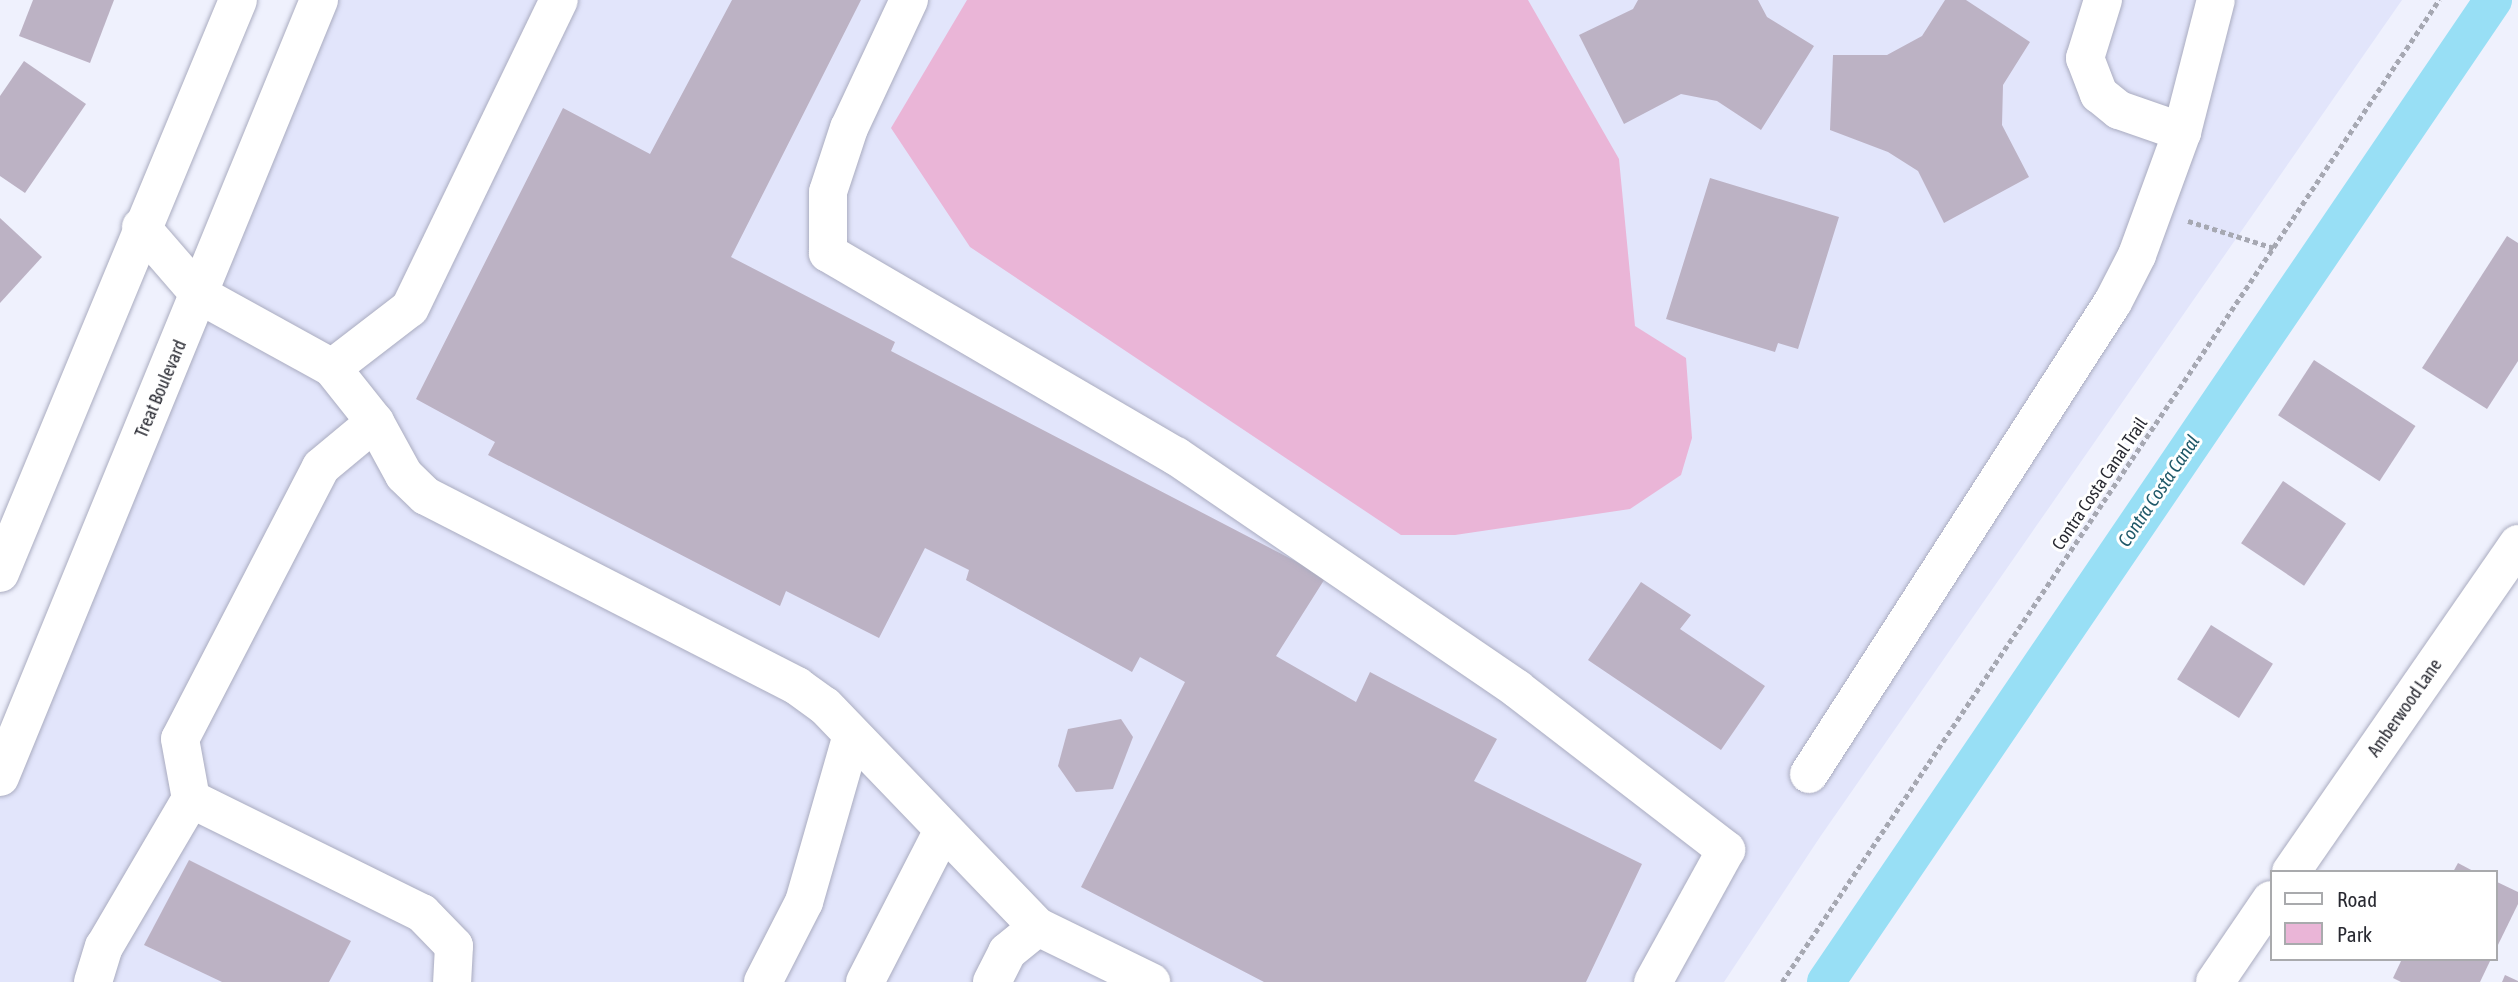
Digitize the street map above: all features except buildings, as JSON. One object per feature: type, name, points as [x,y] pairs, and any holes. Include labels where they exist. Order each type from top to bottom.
[{"type":"main road","points":[[0,573],[141,227],[238,0]]},
{"type":"main road","name":"Treat Boulevard","points":[[0,777],[200,295],[318,0]]},
{"type":"main road","points":[[331,368],[410,308],[559,0]]},
{"type":"main road","points":[[909,0],[849,128],[832,179],[828,192],[828,253],[1176,456],[1517,689],[1726,850],[1653,982]]},
{"type":"main road","points":[[2103,0],[2084,58],[2099,94],[2119,110],[2182,132]]},
{"type":"main road","points":[[1809,774],[2113,302],[2137,255],[2182,132],[2216,0]]},
{"type":"main road","points":[[141,227],[200,295],[331,368],[375,422],[404,475],[426,496],[797,686],[825,706],[1038,927],[1152,982]]},
{"type":"main road","points":[[93,982],[104,947],[191,799],[180,739],[321,467],[375,422]]},
{"type":"main road","name":"Amberwood Lane","points":[[2292,870],[2518,544]]},
{"type":"main road","points":[[763,982],[804,902],[852,735]]},
{"type":"main road","points":[[191,799],[422,913],[454,946],[456,981]]},
{"type":"main road","points":[[865,982],[943,830]]},
{"type":"main road","points":[[2215,982],[2270,901]]},
{"type":"main road","points":[[992,982],[1007,952],[1038,927]]},
{"type":"path","name":"Contra Costa Canal Trail","points":[[1782,982],[2440,0]]},
{"type":"path","points":[[2154,211],[2274,248]]},
{"type":"shaded area","points":[[319,0],[2402,0],[1820,837],[1724,982],[0,982],[0,777]]},
{"type":"green space","points":[[967,0],[1528,0],[1619,159],[1635,326],[1686,358],[1692,438],[1681,475],[1630,509],[1455,535],[1401,535],[970,247],[891,128]]},
{"type":"waterway","name":"Contra Costa Canal","points":[[1826,982],[2493,0]]}]
